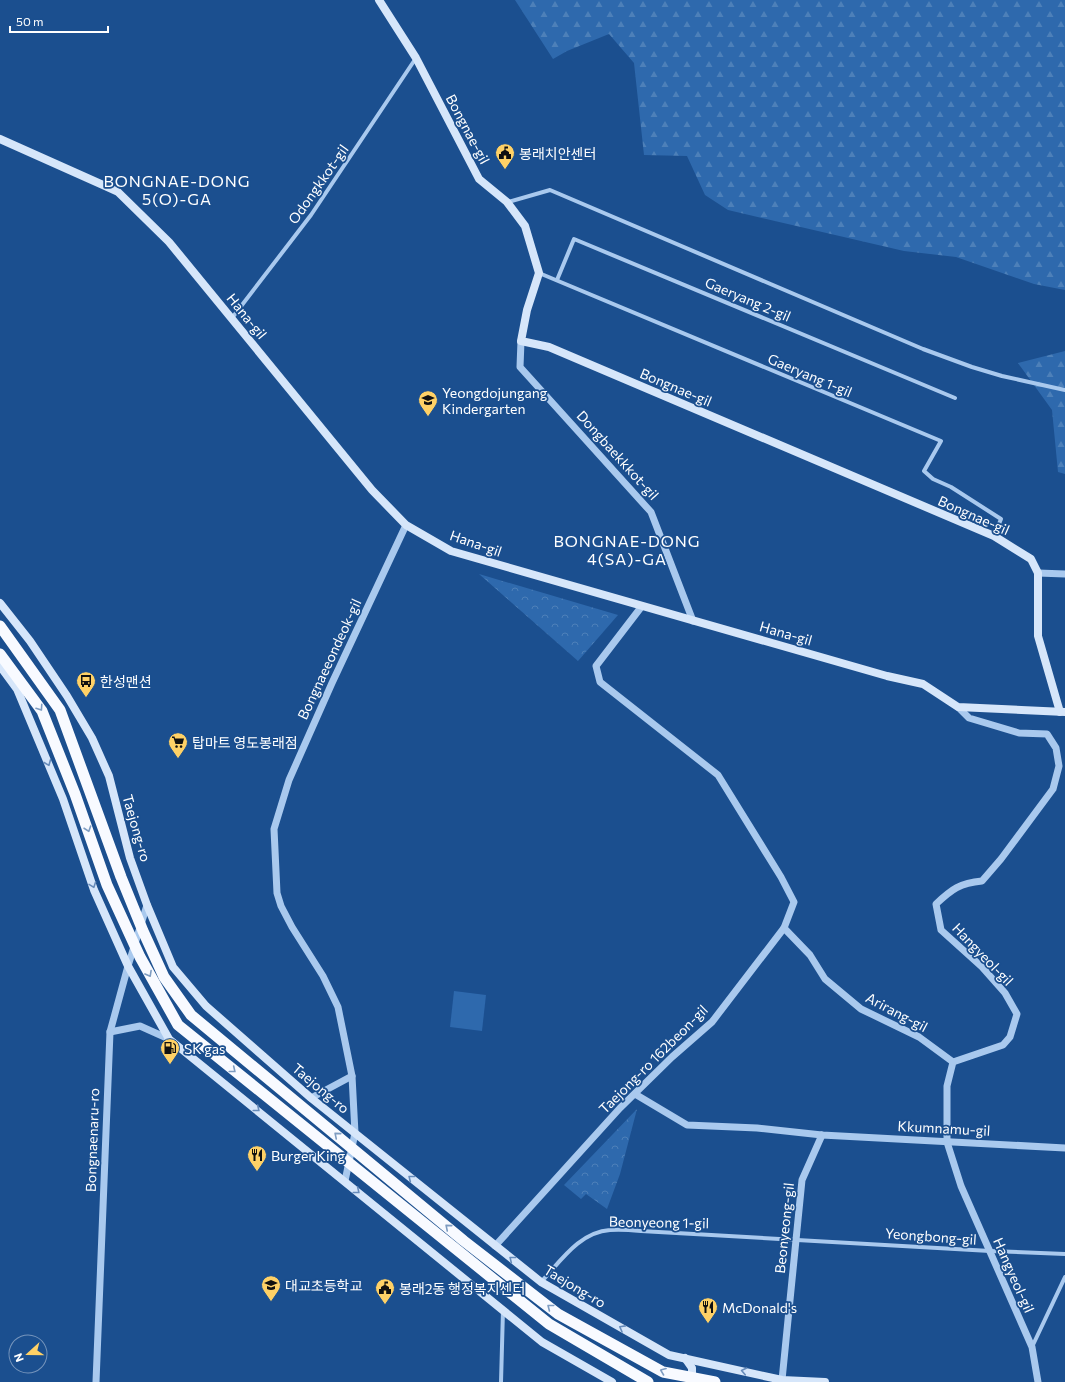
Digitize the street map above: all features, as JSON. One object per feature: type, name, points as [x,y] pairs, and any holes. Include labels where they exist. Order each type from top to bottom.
[{"type":"highway","points":[[0,626],[60,710],[121,877],[143,931],[164,977],[191,1014],[464,1241],[558,1314],[663,1372],[715,1382]]},
{"type":"highway","points":[[0,654],[42,711],[75,794],[107,885],[140,958],[178,1025],[549,1324],[648,1382]]},
{"type":"main road","name":"Bongnae-gil","points":[[379,0],[416,58],[480,179],[507,202],[525,226],[539,273]]},
{"type":"main road","name":"Hana-gil","points":[[0,139],[118,192],[169,242],[372,490],[406,525],[451,551],[887,676],[923,684],[958,707]]},
{"type":"main road","points":[[521,341],[527,310],[539,273]]},
{"type":"main road","name":"Bongnae-gil","points":[[521,341],[549,347],[994,536],[1031,559],[1038,573]]},
{"type":"main road","points":[[958,707],[1062,712],[1038,636],[1038,573]]},
{"type":"main road","name":"Taejong-ro","points":[[0,603],[30,641],[67,696],[92,738],[109,776],[130,858],[147,905],[173,967],[206,1006],[311,1098],[541,1282],[669,1355],[781,1381],[825,1382]]},
{"type":"main road","points":[[0,666],[18,689],[62,799],[94,890],[128,966],[169,1038],[542,1342],[612,1382]]},
{"type":"main road","points":[[685,1358],[692,1368],[692,1382]]},
{"type":"street","name":"Odongkkot-gil","points":[[232,318],[310,215],[416,58]]},
{"type":"street","points":[[507,202],[550,190],[923,349],[1002,376],[1065,390]]},
{"type":"street","name":"Gaeryang 2-gil","points":[[557,280],[574,238],[955,398]]},
{"type":"street","name":"Gaeryang 1-gil","points":[[539,273],[941,441],[924,471],[933,479],[951,486],[1001,519],[994,536]]},
{"type":"street","name":"Dongbaekkkot-gil","points":[[521,341],[520,367],[651,512],[693,621]]},
{"type":"street","name":"Bongnaeeondeok-gil","points":[[345,1181],[355,1133],[352,1076],[338,1007],[323,976],[284,911],[277,893],[274,829],[289,780],[332,683],[406,525]]},
{"type":"street","points":[[1038,573],[1065,574]]},
{"type":"street","name":"Taejong-ro 162beon-gil","points":[[495,1246],[620,1108],[672,1057],[712,1022],[784,928],[794,902],[782,877],[718,775],[600,682],[596,666],[642,606]]},
{"type":"street","name":"Hangyeol-gil","points":[[958,707],[969,718],[1019,733],[1047,734],[1056,748],[1059,766],[1053,789],[992,870],[982,881],[968,882],[951,891],[936,904],[942,930],[982,967],[1005,993],[1016,1014],[1010,1037],[1003,1045],[953,1062],[947,1086],[947,1142],[961,1186],[1032,1347],[1038,1382]]},
{"type":"street","name":"Bongnaenaru-ro","points":[[96,1382],[110,1032],[147,905]]},
{"type":"street","name":"Arirang-gil","points":[[784,928],[810,955],[825,979],[861,1009],[919,1037],[953,1062]]},
{"type":"street","points":[[110,1032],[140,1026],[169,1038]]},
{"type":"street","points":[[311,1098],[352,1076]]},
{"type":"street","points":[[635,1094],[687,1125],[757,1128],[822,1135]]},
{"type":"street","name":"Kkumnamu-gil","points":[[822,1135],[1065,1148]]},
{"type":"street","name":"Beonyeong-gil","points":[[781,1381],[802,1180],[822,1135]]},
{"type":"street","name":"Beonyeong 1-gil","points":[[541,1282],[573,1247],[589,1236],[608,1230],[796,1239]]},
{"type":"street","name":"Yeongbong-gil","points":[[796,1239],[1065,1254]]},
{"type":"street","points":[[1032,1347],[1065,1277]]},
{"type":"street","points":[[501,1382],[503,1310]]},
{"type":"green space","points":[[515,0],[1065,0],[1065,290],[1034,284],[956,257],[904,251],[728,210],[705,195],[687,156],[644,155],[634,63],[609,34],[567,51],[553,59]]},
{"type":"green space","points":[[1065,351],[1065,474],[1058,472],[1052,410],[1018,363]]},
{"type":"green space","points":[[479,574],[618,615],[578,661]]},
{"type":"green space","points":[[454,991],[486,995],[482,1031],[450,1027]]},
{"type":"green space","points":[[637,1109],[620,1174],[607,1209],[586,1194],[581,1199],[564,1185]]},
{"type":"place","name":"봉래치안센터","points":[[505,170]]},
{"type":"place","name":"Yeongdojungang Kindergarten","points":[[428,417]]},
{"type":"place","name":"한성맨션","points":[[86,698]]},
{"type":"place","name":"탑마트 영도봉래점","points":[[178,759]]},
{"type":"place","name":"SK gas","points":[[170,1065]]},
{"type":"place","name":"Burger King","points":[[257,1172]]},
{"type":"place","name":"대교초등학교","points":[[271,1302]]},
{"type":"place","name":"봉래2동 행정복지센터","points":[[385,1305]]},
{"type":"place","name":"McDonald's","points":[[708,1324]]},
{"type":"district","name":"BONGNAE-DONG 5(O)-GA","points":[[177,189]]},
{"type":"district","name":"BONGNAE-DONG 4(SA)-GA","points":[[627,549]]}]
